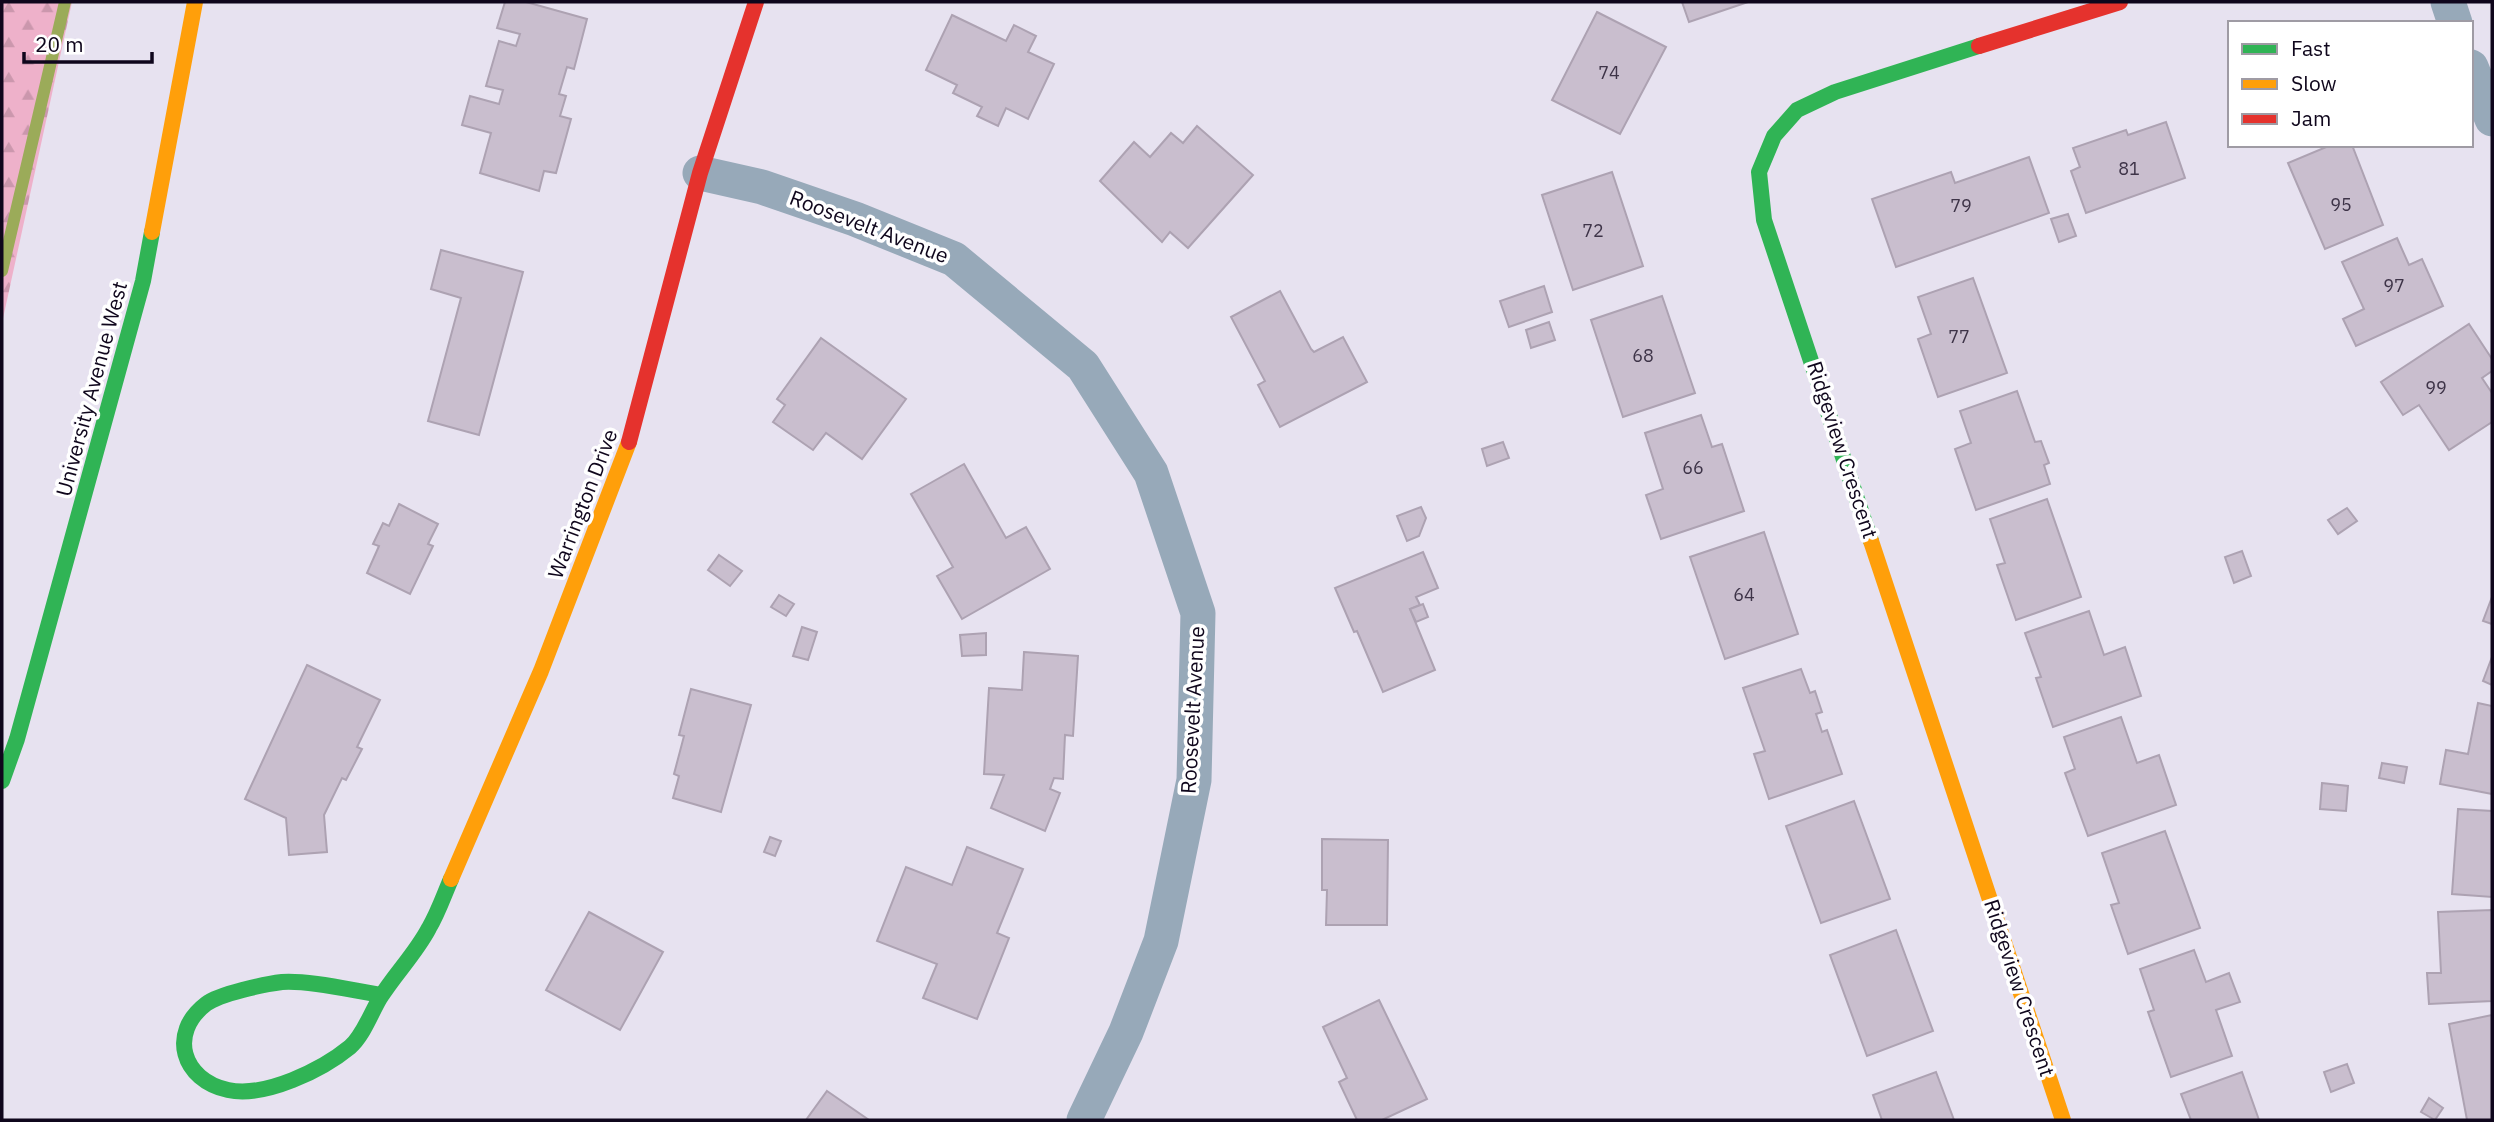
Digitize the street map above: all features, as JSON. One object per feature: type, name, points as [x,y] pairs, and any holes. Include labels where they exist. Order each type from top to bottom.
[{"type":"street","name":"University Avenue West","points":[[2,781],[17,739],[143,281],[195,2]]},
{"type":"street","name":"Warrington Drive","points":[[383,995],[283,982],[226,996],[207,1003],[186,1024],[182,1048],[191,1067],[203,1078],[228,1090],[270,1087],[315,1072],[354,1045],[383,995],[429,929],[541,671],[634,429],[700,173],[755,2]]},
{"type":"street","name":"Ridgeview Crescent","points":[[2063,1120],[1764,220],[1759,172],[1774,135],[1797,110],[1835,92],[2120,2]]},
{"type":"street","points":[[2448,2],[2454,21]]},
{"type":"street","points":[[2473,72],[2492,119]]},
{"type":"street","name":"Roosevelt Avenue","points":[[700,173],[762,187],[855,219],[954,259],[1083,366],[1151,473],[1198,613],[1194,780],[1161,941],[1126,1032],[1084,1120]]},
{"type":"green space","points":[[2,2],[72,2],[2,323]]},
{"type":"building","points":[[505,2],[526,2],[587,19],[574,69],[567,67],[559,94],[566,96],[560,116],[571,119],[556,173],[544,171],[539,191],[480,173],[491,133],[462,125],[470,96],[499,104],[503,90],[486,86],[499,41],[516,46],[520,34],[497,28]]},
{"type":"building","points":[[1682,2],[1748,2],[1689,22]]},
{"type":"building","points":[[1597,12],[1666,47],[1620,134],[1552,100]]},
{"type":"building","points":[[952,15],[1006,41],[1014,25],[1036,36],[1028,52],[1054,64],[1028,119],[1006,108],[998,126],[977,116],[982,107],[953,93],[957,85],[926,70]]},
{"type":"building","points":[[2166,122],[2185,178],[2086,213],[2071,171],[2080,167],[2073,148],[2126,130],[2128,135]]},
{"type":"building","points":[[1197,126],[1253,175],[1188,248],[1170,232],[1162,242],[1100,181],[1134,142],[1150,157],[1171,133],[1183,143]]},
{"type":"building","points":[[2326,147],[2353,147],[2383,225],[2325,249],[2288,163]]},
{"type":"building","points":[[2029,157],[2049,213],[1896,267],[1872,199],[1951,172],[1955,183]]},
{"type":"building","points":[[1612,172],[1643,266],[1573,290],[1542,195]]},
{"type":"building","points":[[2068,214],[2076,236],[2059,242],[2051,219]]},
{"type":"building","points":[[2397,238],[2409,265],[2422,259],[2443,306],[2356,346],[2343,319],[2364,309],[2342,262]]},
{"type":"building","points":[[441,250],[523,272],[479,435],[428,421],[461,298],[431,289]]},
{"type":"building","points":[[1973,278],[2007,373],[1938,397],[1918,339],[1931,334],[1918,297]]},
{"type":"building","points":[[1544,286],[1552,312],[1509,327],[1500,301]]},
{"type":"building","points":[[1280,291],[1311,349],[1314,352],[1343,337],[1367,382],[1280,427],[1258,385],[1265,381],[1231,317]]},
{"type":"building","points":[[1662,296],[1695,393],[1623,417],[1591,320]]},
{"type":"building","points":[[1549,322],[1555,340],[1531,348],[1526,330]]},
{"type":"building","points":[[2469,324],[2492,359],[2492,371],[2482,378],[2492,393],[2492,422],[2449,450],[2419,405],[2403,415],[2381,382]]},
{"type":"building","points":[[821,338],[906,399],[862,459],[826,433],[813,450],[773,422],[785,405],[777,399]]},
{"type":"building","points":[[2017,391],[2035,442],[2041,441],[2049,463],[2044,465],[2050,484],[1976,510],[1955,449],[1971,443],[1960,411]]},
{"type":"building","points":[[1701,415],[1712,447],[1722,444],[1744,511],[1661,539],[1646,495],[1663,489],[1645,433]]},
{"type":"building","points":[[1503,442],[1509,458],[1487,466],[1482,449]]},
{"type":"building","points":[[964,464],[1006,538],[1026,527],[1050,569],[962,619],[937,576],[953,567],[911,494]]},
{"type":"building","points":[[2047,499],[2081,597],[2016,620],[1997,565],[2005,563],[1990,519]]},
{"type":"building","points":[[399,504],[438,524],[428,544],[433,546],[410,594],[367,573],[379,546],[373,544],[383,523],[389,526]]},
{"type":"building","points":[[1421,507],[1426,518],[1419,536],[1407,541],[1397,516]]},
{"type":"building","points":[[2347,508],[2357,521],[2338,534],[2328,520]]},
{"type":"building","points":[[1764,532],[1798,634],[1725,659],[1690,557]]},
{"type":"building","points":[[2242,551],[2251,576],[2234,583],[2225,557]]},
{"type":"building","points":[[1423,552],[1438,588],[1416,597],[1420,605],[1410,609],[1435,670],[1383,692],[1335,588]]},
{"type":"building","points":[[719,555],[742,571],[730,586],[708,570]]},
{"type":"building","points":[[779,595],[794,604],[786,616],[771,607]]},
{"type":"building","points":[[2492,597],[2492,624],[2483,621]]},
{"type":"building","points":[[1423,604],[1428,617],[1416,622],[1410,609]]},
{"type":"building","points":[[2089,611],[2104,655],[2125,647],[2141,696],[2053,727],[2036,678],[2041,677],[2025,633]]},
{"type":"building","points":[[802,627],[817,632],[808,660],[793,656]]},
{"type":"building","points":[[986,633],[986,655],[962,656],[960,635]]},
{"type":"building","points":[[1024,652],[1078,656],[1073,736],[1065,735],[1063,779],[1054,778],[1050,789],[1060,793],[1045,831],[991,808],[1004,775],[984,774],[989,688],[1022,690]]},
{"type":"building","points":[[2492,657],[2492,685],[2483,681]]},
{"type":"building","points":[[307,665],[380,700],[357,747],[362,749],[346,780],[342,778],[324,815],[327,852],[289,855],[286,818],[245,799]]},
{"type":"building","points":[[1801,669],[1810,693],[1815,691],[1822,712],[1816,714],[1822,732],[1827,730],[1842,774],[1769,799],[1754,754],[1765,751],[1743,688]]},
{"type":"building","points":[[691,689],[751,705],[721,812],[673,798],[679,776],[674,774],[684,736],[679,735]]},
{"type":"building","points":[[2478,703],[2492,706],[2492,794],[2440,784],[2446,750],[2468,754]]},
{"type":"building","points":[[2121,717],[2137,763],[2159,755],[2176,805],[2088,836],[2065,773],[2075,769],[2064,737]]},
{"type":"building","points":[[2382,763],[2407,767],[2404,783],[2379,778]]},
{"type":"building","points":[[2322,783],[2348,786],[2346,811],[2320,809]]},
{"type":"building","points":[[1854,801],[1890,899],[1821,923],[1786,826]]},
{"type":"building","points":[[2458,809],[2492,811],[2492,897],[2452,894]]},
{"type":"building","points":[[2165,831],[2200,928],[2128,954],[2111,905],[2119,903],[2102,853]]},
{"type":"building","points":[[770,837],[781,841],[775,856],[764,852]]},
{"type":"building","points":[[1322,839],[1388,840],[1387,925],[1326,925],[1327,890],[1322,890]]},
{"type":"building","points":[[967,847],[1023,869],[997,933],[1009,938],[977,1019],[923,998],[937,964],[877,941],[906,867],[952,885]]},
{"type":"building","points":[[2492,910],[2492,1001],[2429,1004],[2427,973],[2441,973],[2438,912]]},
{"type":"building","points":[[589,912],[663,952],[620,1030],[546,990]]},
{"type":"building","points":[[1896,930],[1933,1031],[1867,1056],[1830,955]]},
{"type":"building","points":[[2194,950],[2206,982],[2229,973],[2240,1002],[2216,1010],[2232,1056],[2171,1077],[2148,1012],[2154,1010],[2140,969]]},
{"type":"building","points":[[1379,1000],[1427,1099],[1382,1120],[1357,1120],[1339,1082],[1347,1078],[1323,1027]]},
{"type":"building","points":[[2492,1015],[2492,1120],[2467,1120],[2449,1024]]},
{"type":"building","points":[[2347,1064],[2354,1083],[2331,1092],[2324,1072]]},
{"type":"building","points":[[1936,1072],[1954,1120],[1882,1120],[1873,1095]]},
{"type":"building","points":[[2242,1072],[2259,1120],[2191,1120],[2181,1094]]},
{"type":"building","points":[[827,1091],[869,1120],[806,1120]]},
{"type":"building","points":[[2429,1098],[2443,1108],[2435,1120],[2421,1112]]},
{"type":"waterway","points":[[2,271],[65,2]]},
{"type":"traffic: fast","points":[[1871,541],[1764,220],[1759,172],[1774,136],[1797,110],[1835,92],[1979,46]]},
{"type":"traffic: fast","points":[[2,781],[17,739],[143,281],[152,232]]},
{"type":"traffic: fast","points":[[382,995],[293,982],[231,993],[212,1000],[194,1016],[184,1041],[186,1054],[191,1066],[212,1085],[243,1091],[259,1090],[292,1080],[338,1056],[359,1037],[380,998],[424,937],[451,879]]},
{"type":"traffic: slow","points":[[152,232],[195,2]]},
{"type":"traffic: slow","points":[[451,879],[541,671],[629,442]]},
{"type":"traffic: slow","points":[[1871,541],[2063,1120]]},
{"type":"traffic: jam","points":[[629,442],[700,173],[756,2]]},
{"type":"traffic: jam","points":[[1979,46],[2120,2]]}]
